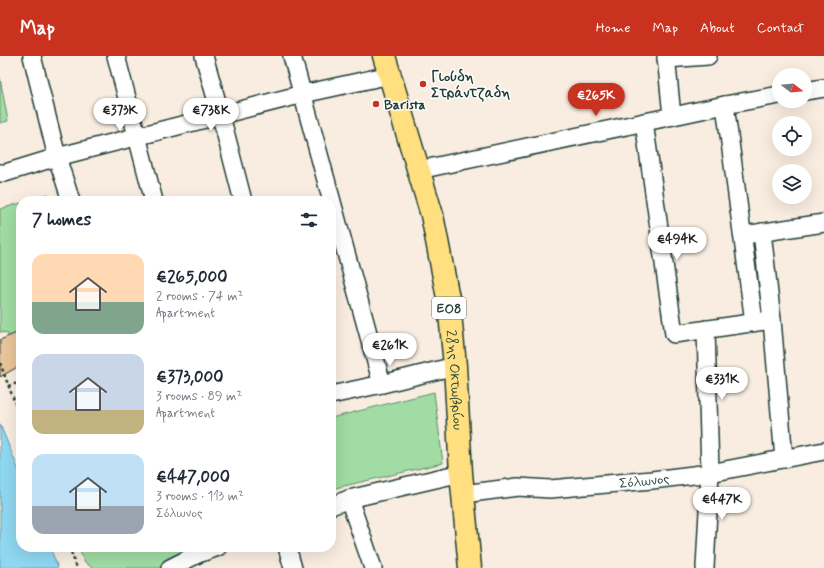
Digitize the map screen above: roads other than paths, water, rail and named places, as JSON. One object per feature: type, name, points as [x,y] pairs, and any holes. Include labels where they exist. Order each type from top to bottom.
[{"type":"main road","name":"28ης Οκτωβρίου","points":[[387,65],[432,215],[449,303],[455,366],[462,484],[470,568]]},
{"type":"street","points":[[32,56],[57,158],[69,196]]},
{"type":"street","points":[[116,56],[153,196]]},
{"type":"street","points":[[204,56],[222,116],[242,196]]},
{"type":"street","points":[[292,56],[331,196]]},
{"type":"street","points":[[672,116],[666,58],[708,56]]},
{"type":"street","points":[[0,173],[5,173],[303,94],[387,65]]},
{"type":"street","points":[[812,90],[824,88]]},
{"type":"street","points":[[419,170],[772,96]]},
{"type":"street","points":[[725,105],[754,322]]},
{"type":"street","points":[[644,122],[674,334],[772,320]]},
{"type":"street","points":[[336,215],[382,384]]},
{"type":"street","points":[[742,235],[824,223]]},
{"type":"street","points":[[762,232],[772,320],[784,459]]},
{"type":"street","points":[[705,568],[710,473],[706,329]]},
{"type":"street","points":[[336,394],[455,366]]},
{"type":"street","name":"Σόλωνος","points":[[336,504],[349,499],[462,484],[550,489],[710,473],[824,451]]},
{"type":"street","points":[[349,499],[373,568]]},
{"type":"street","points":[[288,552],[293,568]]},
{"type":"street","points":[[170,568],[199,556]]},
{"type":"water","points":[[0,424],[16,464],[16,552],[52,552],[58,568],[0,568]]},
{"type":"place","name":"Γιούδη Στράντζαδη","points":[[423,84]]},
{"type":"place","name":"Barista","points":[[376,104]]}]
